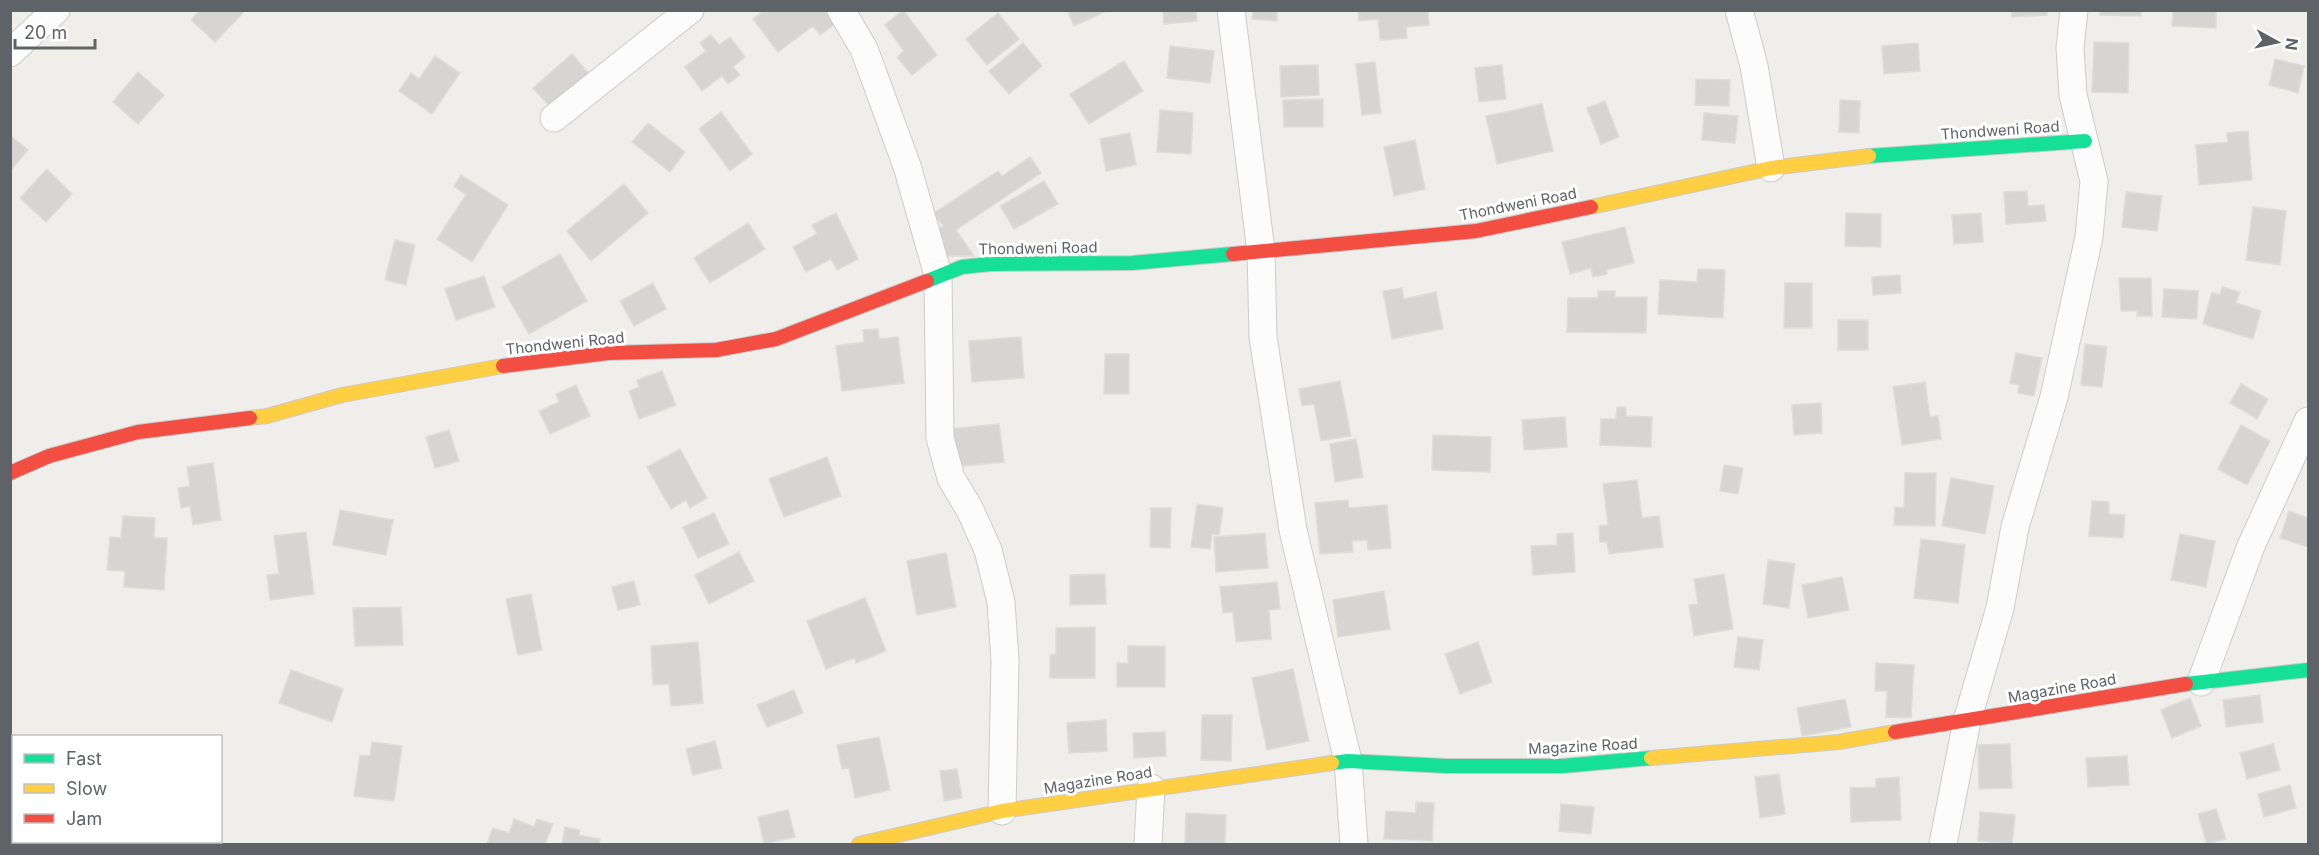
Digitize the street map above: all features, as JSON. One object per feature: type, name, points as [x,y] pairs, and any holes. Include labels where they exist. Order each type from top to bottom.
[{"type":"street","points":[[10,53],[56,10]]},
{"type":"street","points":[[554,118],[690,10]]},
{"type":"street","points":[[841,10],[864,49],[907,166],[938,275],[940,438],[951,478],[970,510],[988,550],[1000,602],[1005,660],[1002,811]]},
{"type":"street","points":[[1231,10],[1261,251],[1263,337],[1293,530],[1348,761],[1354,844]]},
{"type":"street","points":[[1739,10],[1754,66],[1771,168]]},
{"type":"street","points":[[1943,844],[1967,721],[2000,608],[2015,527],[2054,397],[2089,237],[2094,181],[2073,95],[2070,48],[2074,10]]},
{"type":"street","name":"Thondweni Road","points":[[10,473],[49,456],[138,432],[267,416],[342,396],[530,361],[608,352],[716,350],[776,339],[962,267],[992,264],[1041,266],[1132,263],[1476,231],[1771,168],[1888,154],[2085,141]]},
{"type":"street","points":[[2201,682],[2251,546],[2308,421]]},
{"type":"street","name":"Magazine Road","points":[[859,844],[1002,811],[1348,761],[1446,766],[1563,766],[1839,742],[2201,682],[2308,670]]},
{"type":"street","points":[[1148,844],[1151,788]]},
{"type":"building","points":[[200,10],[241,10],[243,13],[215,42],[191,20]]},
{"type":"building","points":[[764,10],[832,10],[840,20],[820,35],[813,26],[778,52],[753,19]]},
{"type":"building","points":[[903,10],[937,55],[912,75],[897,57],[904,51],[885,25]]},
{"type":"building","points":[[1067,10],[1109,10],[1074,26]]},
{"type":"building","points":[[1163,10],[1196,10],[1197,21],[1164,24]]},
{"type":"building","points":[[1253,10],[1277,10],[1277,21],[1252,19]]},
{"type":"building","points":[[1358,10],[1428,10],[1429,25],[1406,27],[1407,38],[1380,40],[1378,19],[1359,21]]},
{"type":"building","points":[[2011,10],[2047,10],[2047,15],[2012,17]]},
{"type":"building","points":[[2101,10],[2141,10],[2141,16],[2100,15]]},
{"type":"building","points":[[2173,10],[2216,10],[2216,28],[2172,26]]},
{"type":"building","points":[[998,13],[1019,39],[987,65],[966,39]]},
{"type":"building","points":[[711,35],[719,45],[730,37],[745,57],[733,67],[740,75],[728,84],[722,76],[702,91],[685,67],[706,51],[700,43]]},
{"type":"building","points":[[2094,42],[2129,43],[2128,93],[2092,92]]},
{"type":"building","points":[[1023,43],[1042,66],[1009,94],[989,71]]},
{"type":"building","points":[[1918,43],[1920,71],[1884,74],[1882,46]]},
{"type":"building","points":[[1170,46],[1214,51],[1210,83],[1167,78]]},
{"type":"building","points":[[572,54],[591,76],[560,118],[533,88]]},
{"type":"building","points":[[435,56],[460,73],[432,114],[399,91],[411,73],[419,79]]},
{"type":"building","points":[[2275,59],[2304,66],[2298,93],[2269,85]]},
{"type":"building","points":[[1124,61],[1143,91],[1089,124],[1070,94]]},
{"type":"building","points":[[1375,62],[1381,113],[1362,115],[1356,64]]},
{"type":"building","points":[[1318,65],[1319,95],[1281,97],[1280,66]]},
{"type":"building","points":[[1502,65],[1506,99],[1479,102],[1475,68]]},
{"type":"building","points":[[138,72],[164,95],[138,124],[113,102]]},
{"type":"building","points":[[1696,79],[1730,80],[1729,106],[1695,105]]},
{"type":"building","points":[[1323,99],[1323,127],[1284,127],[1283,100]]},
{"type":"building","points":[[1840,100],[1860,101],[1859,133],[1839,132]]},
{"type":"building","points":[[1605,101],[1619,137],[1601,144],[1587,108]]},
{"type":"building","points":[[1542,104],[1553,151],[1497,164],[1486,116]]},
{"type":"building","points":[[1160,110],[1193,113],[1191,154],[1157,152]]},
{"type":"building","points":[[721,112],[752,154],[730,171],[699,129]]},
{"type":"building","points":[[1704,113],[1738,116],[1735,143],[1702,140]]},
{"type":"building","points":[[648,123],[685,152],[670,172],[632,142]]},
{"type":"building","points":[[2248,131],[2252,180],[2199,185],[2196,145],[2228,142],[2227,133]]},
{"type":"building","points":[[1130,133],[1136,165],[1106,171],[1100,139]]},
{"type":"building","points":[[10,135],[28,150],[10,171]]},
{"type":"building","points":[[1415,140],[1425,189],[1394,196],[1384,147]]},
{"type":"building","points":[[1030,157],[1041,173],[956,230],[974,256],[946,256],[939,245],[944,241],[937,230],[943,226],[934,213],[998,171],[1002,176]]},
{"type":"building","points":[[47,169],[72,194],[46,222],[20,198]]},
{"type":"building","points":[[461,175],[508,205],[472,262],[437,239],[466,195],[454,186]]},
{"type":"building","points":[[1044,181],[1058,204],[1014,229],[1000,206]]},
{"type":"building","points":[[624,184],[648,213],[591,261],[567,231]]},
{"type":"building","points":[[2027,191],[2028,206],[2044,205],[2046,221],[2006,224],[2004,192]]},
{"type":"building","points":[[2126,192],[2162,196],[2157,231],[2122,227]]},
{"type":"building","points":[[2253,207],[2286,211],[2280,265],[2246,260]]},
{"type":"building","points":[[836,213],[858,259],[837,270],[831,259],[806,272],[793,247],[817,234],[812,225]]},
{"type":"building","points":[[1846,213],[1881,214],[1881,247],[1845,246]]},
{"type":"building","points":[[1981,213],[1983,242],[1954,244],[1952,215]]},
{"type":"building","points":[[748,223],[765,249],[710,283],[694,258]]},
{"type":"building","points":[[1625,227],[1634,263],[1606,270],[1607,274],[1593,277],[1591,268],[1570,274],[1562,242]]},
{"type":"building","points":[[395,240],[415,245],[406,285],[385,280]]},
{"type":"building","points":[[560,254],[587,301],[529,334],[502,287]]},
{"type":"building","points":[[1698,269],[1725,270],[1723,318],[1658,314],[1660,280],[1697,282]]},
{"type":"building","points":[[1900,275],[1901,293],[1873,295],[1872,277]]},
{"type":"building","points":[[484,276],[495,307],[456,320],[445,289]]},
{"type":"building","points":[[2119,278],[2151,278],[2152,316],[2137,316],[2137,311],[2121,311]]},
{"type":"building","points":[[653,283],[666,309],[634,326],[620,301]]},
{"type":"building","points":[[1785,283],[1812,283],[1812,328],[1784,328]]},
{"type":"building","points":[[2222,287],[2240,292],[2236,303],[2261,311],[2253,339],[2203,324],[2212,292],[2220,295]]},
{"type":"building","points":[[1402,288],[1404,299],[1436,292],[1443,329],[1392,339],[1383,291]]},
{"type":"building","points":[[2164,289],[2198,291],[2197,319],[2162,317]]},
{"type":"building","points":[[1598,291],[1615,291],[1615,297],[1647,297],[1646,333],[1567,332],[1568,298],[1598,298]]},
{"type":"building","points":[[1838,320],[1868,320],[1868,350],[1838,350]]},
{"type":"building","points":[[878,329],[879,339],[898,337],[904,383],[842,391],[836,346],[864,342],[863,330]]},
{"type":"building","points":[[1021,337],[1024,378],[972,382],[969,341]]},
{"type":"building","points":[[2085,344],[2107,347],[2102,387],[2081,385]]},
{"type":"building","points":[[2016,353],[2042,358],[2034,396],[2018,393],[2019,385],[2010,383]]},
{"type":"building","points":[[1105,354],[1129,354],[1129,394],[1104,394]]},
{"type":"building","points":[[662,371],[676,405],[639,419],[629,391],[639,387],[637,380]]},
{"type":"building","points":[[1340,381],[1351,436],[1321,441],[1314,404],[1302,406],[1299,389]]},
{"type":"building","points":[[1925,382],[1930,417],[1938,416],[1941,439],[1902,445],[1893,387]]},
{"type":"building","points":[[2241,384],[2268,399],[2257,419],[2230,403]]},
{"type":"building","points":[[576,385],[590,416],[550,434],[539,411],[559,402],[556,394]]},
{"type":"building","points":[[1821,403],[1822,433],[1794,435],[1792,405]]},
{"type":"building","points":[[1617,407],[1626,407],[1626,416],[1652,417],[1651,447],[1600,445],[1601,419],[1616,419]]},
{"type":"building","points":[[1565,417],[1567,447],[1524,450],[1522,420]]},
{"type":"building","points":[[999,424],[1004,462],[953,467],[949,429]]},
{"type":"building","points":[[2241,425],[2270,441],[2247,485],[2218,469]]},
{"type":"building","points":[[449,430],[459,461],[435,468],[426,437]]},
{"type":"building","points":[[1433,435],[1491,437],[1490,472],[1432,470]]},
{"type":"building","points":[[1356,439],[1363,477],[1335,482],[1330,444]]},
{"type":"building","points":[[680,449],[707,498],[690,508],[686,500],[671,509],[647,467]]},
{"type":"building","points":[[827,457],[841,496],[784,517],[769,479]]},
{"type":"building","points":[[213,463],[221,520],[193,525],[190,506],[181,508],[178,488],[190,486],[187,467]]},
{"type":"building","points":[[1724,465],[1743,468],[1738,494],[1720,491]]},
{"type":"building","points":[[1905,473],[1936,473],[1935,526],[1894,525],[1895,507],[1904,508]]},
{"type":"building","points":[[1951,478],[1994,486],[1985,534],[1942,526]]},
{"type":"building","points":[[1637,480],[1642,518],[1659,516],[1663,547],[1609,554],[1607,542],[1600,542],[1599,526],[1608,525],[1603,484]]},
{"type":"building","points":[[1348,500],[1349,508],[1387,505],[1391,548],[1368,550],[1367,540],[1352,541],[1353,552],[1320,554],[1315,503]]},
{"type":"building","points":[[2092,501],[2109,502],[2109,514],[2125,515],[2123,538],[2089,536]]},
{"type":"building","points":[[1197,504],[1223,508],[1219,535],[1212,534],[1210,549],[1191,547]]},
{"type":"building","points":[[1151,508],[1171,508],[1170,548],[1150,547]]},
{"type":"building","points":[[340,510],[393,520],[386,555],[333,545]]},
{"type":"building","points":[[2289,511],[2308,518],[2308,547],[2280,538]]},
{"type":"building","points":[[714,513],[729,544],[698,558],[683,527]]},
{"type":"building","points":[[123,516],[155,518],[154,538],[167,538],[164,590],[124,587],[125,571],[107,570],[110,537],[121,538]]},
{"type":"building","points":[[306,532],[314,594],[270,600],[267,575],[279,574],[274,536]]},
{"type":"building","points":[[1265,533],[1268,568],[1216,572],[1214,537]]},
{"type":"building","points":[[1573,533],[1575,572],[1533,575],[1531,546],[1557,545],[1557,534]]},
{"type":"building","points":[[2180,534],[2215,541],[2206,587],[2171,580]]},
{"type":"building","points":[[1921,539],[1965,545],[1958,603],[1914,598]]},
{"type":"building","points":[[739,552],[754,581],[709,604],[695,575]]},
{"type":"building","points":[[946,553],[956,607],[917,615],[907,561]]},
{"type":"building","points":[[1768,560],[1795,564],[1789,608],[1763,604]]},
{"type":"building","points":[[1105,574],[1106,604],[1070,605],[1070,575]]},
{"type":"building","points":[[1724,574],[1733,629],[1694,636],[1689,605],[1698,604],[1694,579]]},
{"type":"building","points":[[1842,577],[1849,610],[1808,618],[1802,585]]},
{"type":"building","points":[[634,581],[640,605],[618,610],[612,587]]},
{"type":"building","points":[[1277,582],[1280,609],[1269,610],[1271,639],[1236,642],[1233,612],[1223,613],[1220,587]]},
{"type":"building","points":[[1384,591],[1390,629],[1338,637],[1333,600]]},
{"type":"building","points":[[531,594],[542,650],[518,655],[506,599]]},
{"type":"building","points":[[865,598],[886,651],[856,663],[854,658],[826,669],[807,621]]},
{"type":"building","points":[[401,607],[403,645],[355,646],[353,608]]},
{"type":"building","points":[[1095,627],[1095,678],[1050,678],[1050,655],[1056,654],[1056,628]]},
{"type":"building","points":[[1738,637],[1763,640],[1759,670],[1734,667]]},
{"type":"building","points":[[698,642],[703,703],[671,706],[669,684],[653,685],[651,646]]},
{"type":"building","points":[[1478,642],[1492,682],[1460,694],[1445,654]]},
{"type":"building","points":[[1128,646],[1165,646],[1165,687],[1117,687],[1117,663],[1128,663]]},
{"type":"building","points":[[1876,663],[1914,665],[1911,718],[1886,717],[1887,691],[1875,691]]},
{"type":"building","points":[[1293,669],[1309,741],[1267,750],[1252,678]]},
{"type":"building","points":[[291,670],[343,689],[332,722],[279,703]]},
{"type":"building","points":[[794,690],[803,713],[767,727],[757,705]]},
{"type":"building","points":[[2260,695],[2263,722],[2226,727],[2223,700]]},
{"type":"building","points":[[2190,698],[2201,726],[2172,738],[2161,710]]},
{"type":"building","points":[[1845,699],[1851,727],[1802,736],[1797,708]]},
{"type":"building","points":[[1202,715],[1232,715],[1231,761],[1201,760]]},
{"type":"building","points":[[1106,720],[1107,751],[1069,753],[1067,723]]},
{"type":"building","points":[[1165,732],[1166,756],[1134,758],[1133,733]]},
{"type":"building","points":[[879,737],[890,790],[855,798],[849,768],[842,769],[837,745]]},
{"type":"building","points":[[715,741],[722,768],[693,775],[686,749]]},
{"type":"building","points":[[372,742],[402,746],[394,801],[354,796],[360,755],[370,756]]},
{"type":"building","points":[[2010,744],[2012,788],[1979,789],[1978,745]]},
{"type":"building","points":[[2273,744],[2280,770],[2247,779],[2240,753]]},
{"type":"building","points":[[2127,756],[2129,785],[2088,787],[2086,758]]},
{"type":"building","points":[[957,769],[962,798],[944,801],[940,771]]},
{"type":"building","points":[[1779,774],[1785,814],[1760,818],[1755,777]]},
{"type":"building","points":[[1899,777],[1901,820],[1851,822],[1850,788],[1876,787],[1876,779]]},
{"type":"building","points":[[2290,785],[2296,808],[2264,817],[2258,794]]},
{"type":"building","points":[[1416,802],[1434,803],[1432,841],[1384,839],[1386,811],[1416,813]]},
{"type":"building","points":[[1561,804],[1594,807],[1591,834],[1559,831]]},
{"type":"building","points":[[2216,809],[2226,839],[2207,844],[2198,814]]},
{"type":"building","points":[[788,810],[795,837],[764,844],[758,817]]},
{"type":"building","points":[[1980,812],[2015,815],[2012,844],[1978,841]]},
{"type":"building","points":[[1186,813],[1226,815],[1225,844],[1185,844]]},
{"type":"building","points":[[514,819],[534,827],[537,819],[553,824],[545,844],[487,844],[493,828],[509,833]]},
{"type":"building","points":[[565,827],[580,830],[579,835],[600,839],[599,844],[562,844]]},
{"type":"traffic: fast","points":[[1869,156],[2085,141]]},
{"type":"traffic: fast","points":[[927,281],[962,267],[991,264],[1132,263],[1233,254]]},
{"type":"traffic: fast","points":[[2186,684],[2308,670]]},
{"type":"traffic: fast","points":[[1332,763],[1348,761],[1446,766],[1563,766],[1651,758]]},
{"type":"traffic: slow","points":[[1591,207],[1771,168],[1869,156]]},
{"type":"traffic: slow","points":[[250,418],[267,416],[342,395],[503,366]]},
{"type":"traffic: slow","points":[[1651,758],[1839,742],[1895,732]]},
{"type":"traffic: slow","points":[[859,844],[1002,811],[1332,763]]},
{"type":"traffic: jam","points":[[1233,254],[1476,231],[1591,207]]},
{"type":"traffic: jam","points":[[503,366],[608,353],[716,350],[776,339],[927,281]]},
{"type":"traffic: jam","points":[[10,473],[49,456],[138,432],[250,418]]},
{"type":"traffic: jam","points":[[1895,732],[2186,684]]}]
